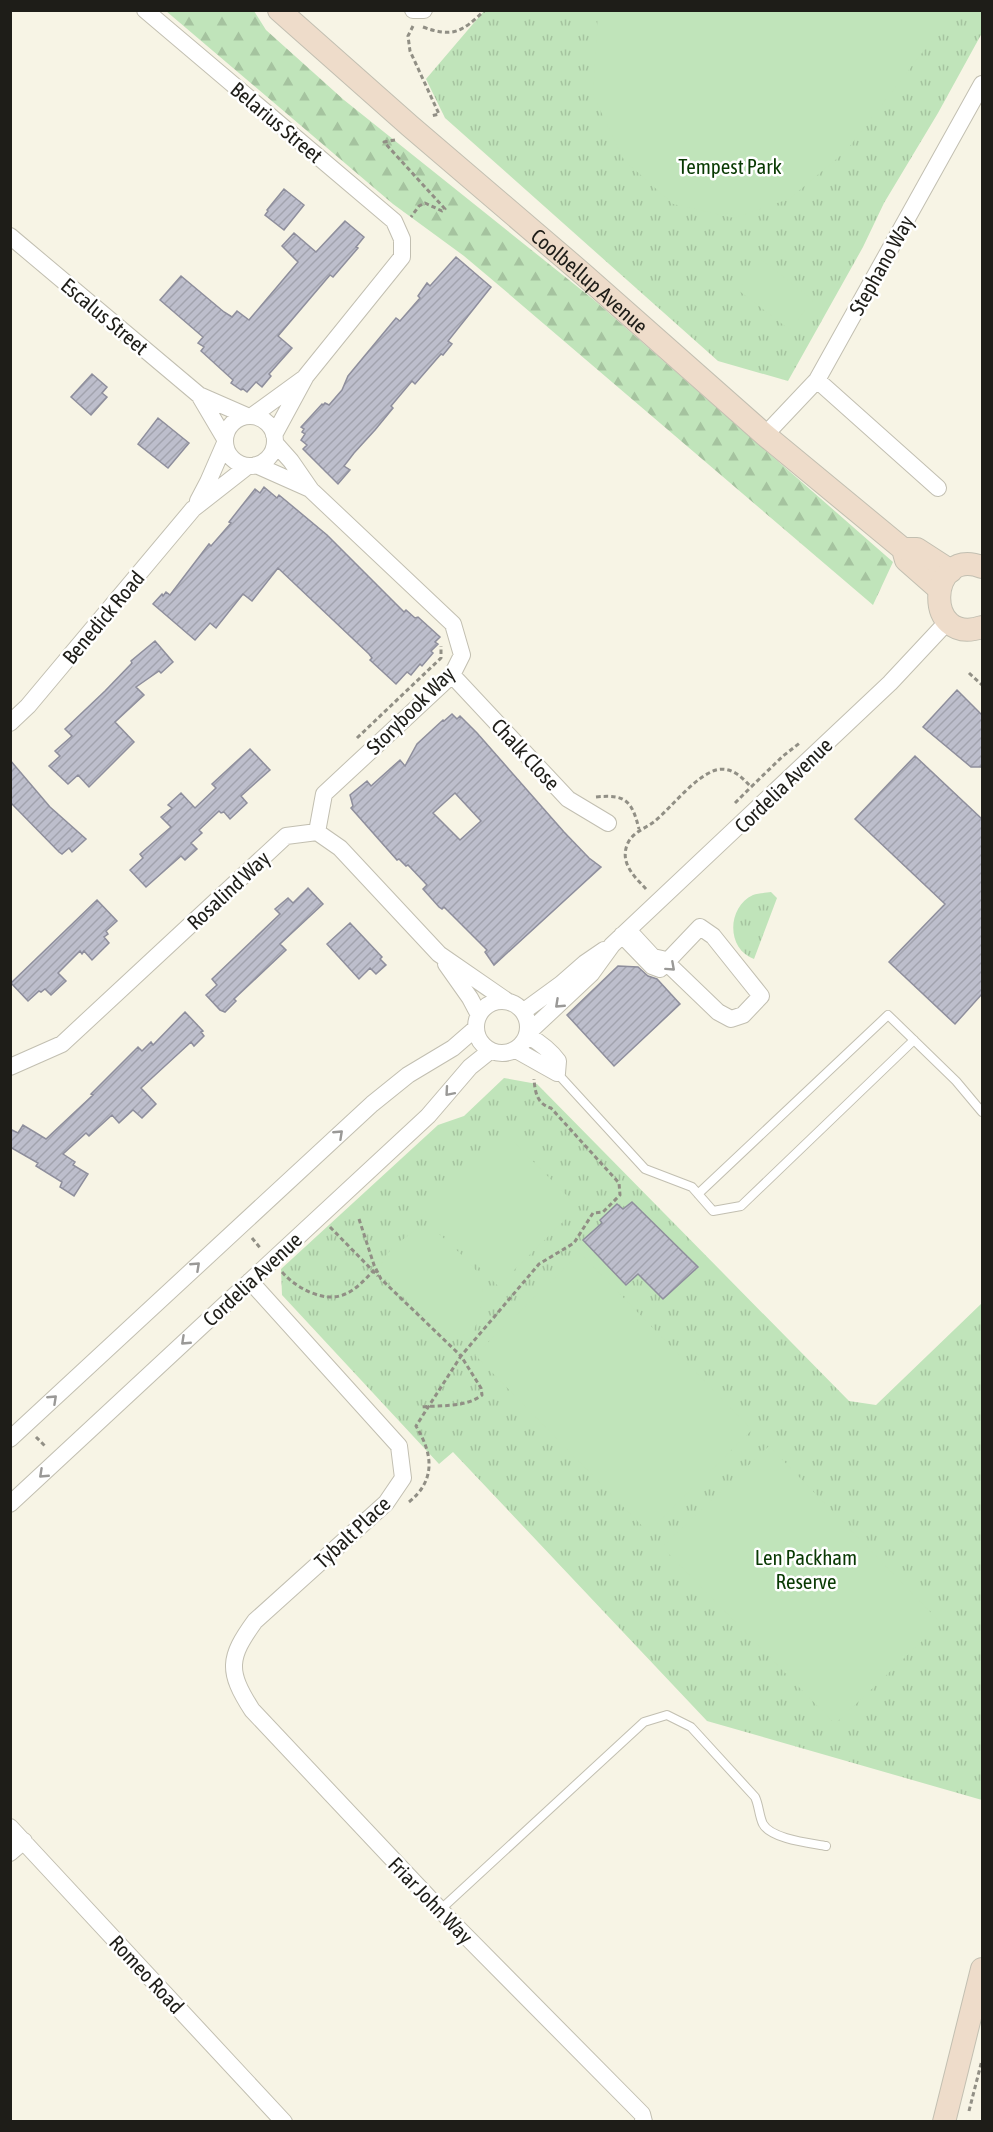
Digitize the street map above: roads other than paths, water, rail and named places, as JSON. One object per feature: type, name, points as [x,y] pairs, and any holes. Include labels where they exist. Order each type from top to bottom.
[{"type":"street","name":"Belarius Street","points":[[145,10],[394,220],[402,238],[402,257],[306,376]]},
{"type":"street","name":"Coolbellup Avenue","points":[[279,10],[765,435],[903,549],[906,561],[965,569]]},
{"type":"street","points":[[413,10],[424,10]]},
{"type":"street","name":"Stephano Way","points":[[765,435],[817,380],[982,84]]},
{"type":"street","name":"Escalus Street","points":[[10,236],[199,395]]},
{"type":"street","points":[[193,509],[208,482],[225,441],[227,430],[232,423],[239,418],[250,416],[306,376]]},
{"type":"street","points":[[193,509],[252,465],[269,457],[274,439],[306,376]]},
{"type":"street","points":[[817,380],[938,488]]},
{"type":"street","points":[[199,395],[266,422],[274,439],[311,490]]},
{"type":"street","points":[[199,395],[235,460],[311,490]]},
{"type":"street","name":"Storybook Way","points":[[311,490],[453,624],[462,655],[452,675],[324,794],[317,832]]},
{"type":"street","name":"Benedick Road","points":[[10,723],[28,706],[193,509]]},
{"type":"street","points":[[965,569],[939,606],[948,621],[956,626],[966,629],[982,627]]},
{"type":"street","name":"Cordelia Avenue","points":[[621,937],[890,683],[948,621]]},
{"type":"street","name":"Chalk Close","points":[[452,675],[568,799],[608,823]]},
{"type":"street","points":[[317,832],[340,848],[439,954],[470,998],[480,1041],[490,1050],[506,1053],[516,1050],[528,1034],[591,974],[621,937]]},
{"type":"street","name":"Rosalind Way","points":[[10,1067],[62,1044],[286,836],[317,832]]},
{"type":"street","points":[[621,937],[653,957],[662,959],[718,1012],[731,1018],[743,1015],[761,996],[713,936],[700,927],[666,962]]},
{"type":"street","points":[[524,1011],[621,937]]},
{"type":"street","points":[[439,954],[507,1001],[519,1006],[528,1019],[528,1034]]},
{"type":"street","points":[[10,1439],[372,1104],[408,1075],[453,1048],[477,1022],[490,1003],[507,1001]]},
{"type":"street","points":[[516,1050],[557,1073],[558,1061],[554,1055],[528,1034]]},
{"type":"street","name":"Cordelia Avenue","points":[[14,1494],[250,1281],[428,1116],[470,1067],[490,1050]]},
{"type":"street","name":"Tybalt Place","points":[[232,1668],[239,1643],[255,1621],[386,1503],[403,1478],[399,1446],[250,1281]]},
{"type":"street","name":"Friar John Way","points":[[232,1668],[240,1692],[252,1710],[440,1910],[642,2114],[644,2121]]},
{"type":"street","name":"Romeo Road","points":[[10,1827],[284,2121]]},
{"type":"street","points":[[10,1853],[24,1841]]},
{"type":"street","points":[[944,2121],[982,1970]]},
{"type":"street","points":[[962,2116],[982,2022]]},
{"type":"lane","points":[[698,1194],[888,1015],[956,1082],[982,1112]]},
{"type":"lane","points":[[557,1073],[645,1169],[692,1187],[713,1211],[741,1206],[914,1040]]},
{"type":"lane","points":[[440,1910],[644,1722],[667,1715],[692,1727],[755,1797],[763,1823],[768,1831],[777,1836],[826,1846]]},
{"type":"park label","name":"Tempest Park","points":[[730,166]]},
{"type":"park label","name":"Len Packham Reserve","points":[[806,1569]]}]
